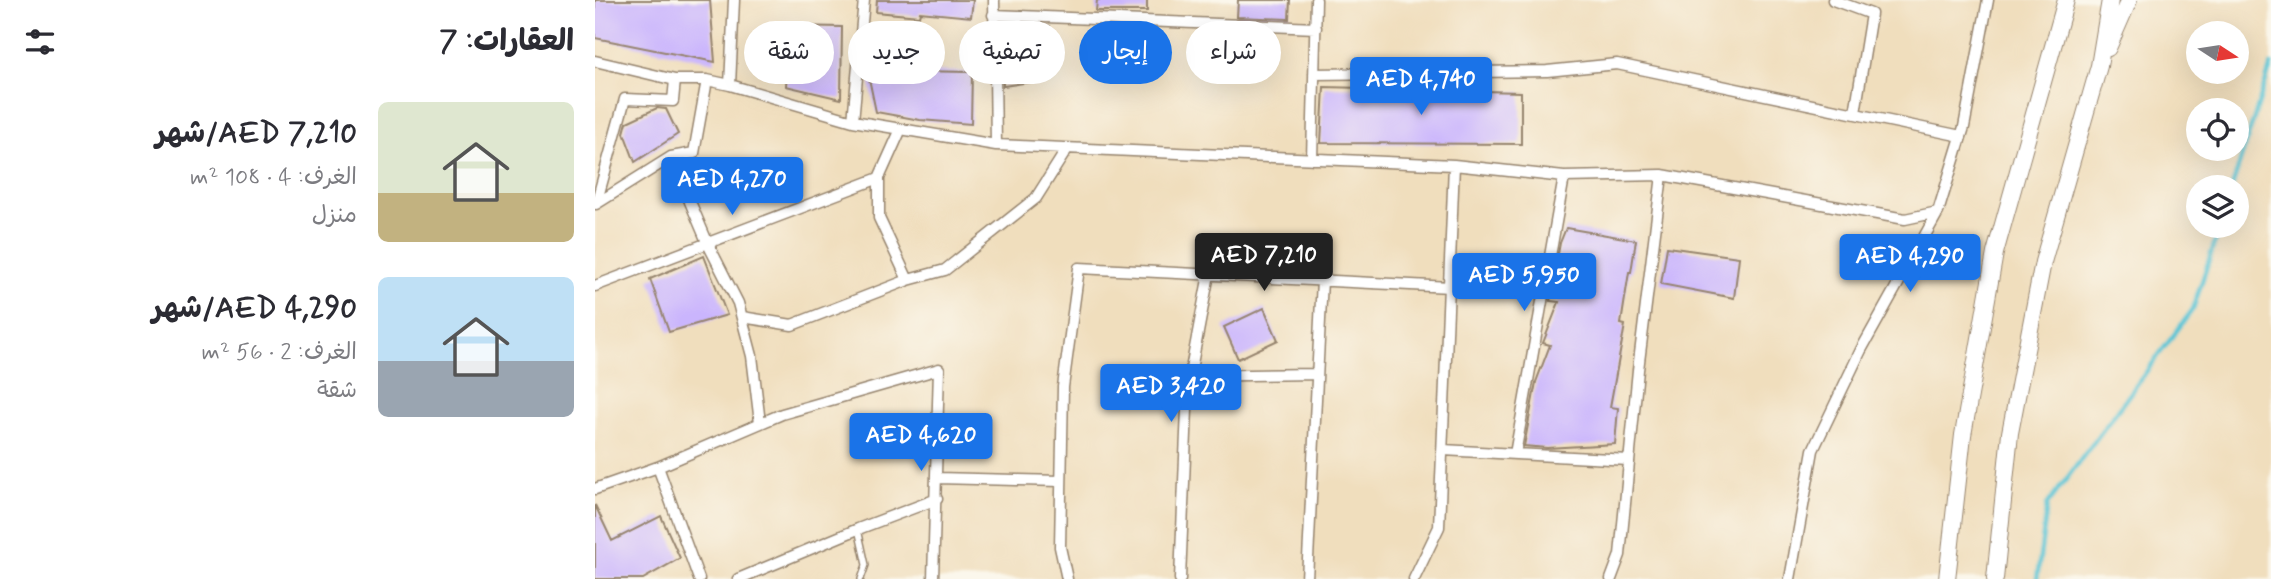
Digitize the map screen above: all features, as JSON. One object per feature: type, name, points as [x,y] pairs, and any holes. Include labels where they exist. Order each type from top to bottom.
[{"type":"main road","points":[[1947,579],[1963,435],[1995,253],[2066,0]]},
{"type":"main road","points":[[1995,579],[2010,433],[2043,262],[2099,66],[2110,0]]},
{"type":"main road","points":[[2099,66],[2129,0]]},
{"type":"street","points":[[730,85],[734,0]]},
{"type":"street","points":[[853,121],[864,0]]},
{"type":"street","points":[[994,0],[996,145]]},
{"type":"street","points":[[1312,159],[1316,0]]},
{"type":"street","points":[[1833,0],[1871,14],[1855,113]]},
{"type":"street","points":[[1790,579],[1813,450],[1861,350],[1938,212],[1961,136],[1988,0]]},
{"type":"street","points":[[993,15],[1316,28]]},
{"type":"street","points":[[595,61],[675,80],[707,80],[730,85],[853,121],[996,145],[1454,165],[1564,177],[1662,175],[1905,219],[1938,212]]},
{"type":"street","points":[[1314,74],[1547,71],[1617,64],[1961,136]]},
{"type":"street","points":[[675,80],[673,101],[625,99],[596,204],[671,157],[694,153],[707,80]]},
{"type":"street","points":[[901,129],[879,178],[879,218],[908,280]]},
{"type":"street","points":[[742,317],[792,325],[908,280],[945,270],[1036,198],[1067,149]]},
{"type":"street","points":[[671,157],[708,244],[738,303],[752,356],[759,423]]},
{"type":"street","points":[[1414,579],[1439,527],[1454,165]]},
{"type":"street","points":[[1611,579],[1620,555],[1638,370],[1662,175]]},
{"type":"street","points":[[1515,454],[1564,177]]},
{"type":"street","points":[[595,286],[879,178]]},
{"type":"street","points":[[1067,579],[1060,547],[1063,387],[1079,268],[1450,287]]},
{"type":"street","points":[[1180,579],[1190,376],[1209,274]]},
{"type":"street","points":[[1307,579],[1322,280]]},
{"type":"street","points":[[595,489],[658,467],[782,414],[939,369],[933,579]]},
{"type":"street","points":[[1190,376],[1317,374]]},
{"type":"street","points":[[1443,450],[1629,460]]},
{"type":"street","points":[[658,467],[699,579]]},
{"type":"street","points":[[937,478],[1061,481]]},
{"type":"street","points":[[738,579],[858,528],[937,499]]},
{"type":"lane","points":[[858,528],[866,565],[861,579]]},
{"type":"building","points":[[595,0],[710,0],[715,62],[595,38]]},
{"type":"building","points":[[877,0],[973,0],[971,17],[920,12],[919,16],[876,12]]},
{"type":"building","points":[[1097,0],[1147,0],[1147,11],[1096,11]]},
{"type":"building","points":[[1238,0],[1290,0],[1289,19],[1237,17]]},
{"type":"building","points":[[834,27],[842,27],[841,99],[786,86],[834,84]]},
{"type":"building","points":[[945,72],[959,72],[959,84],[972,84],[971,124],[920,120],[876,112],[870,84],[945,84]]},
{"type":"building","points":[[1324,87],[1521,92],[1521,144],[1321,143]]},
{"type":"building","points":[[657,108],[666,109],[678,134],[635,162],[624,133],[627,122]]},
{"type":"building","points":[[1566,228],[1636,240],[1621,324],[1625,325],[1610,407],[1618,408],[1615,444],[1547,448],[1524,446],[1536,382],[1550,345],[1543,343],[1559,302],[1550,301],[1562,260],[1557,259]]},
{"type":"building","points":[[1667,247],[1739,257],[1734,298],[1661,284]]},
{"type":"building","points":[[704,256],[727,315],[669,332],[650,279]]},
{"type":"building","points":[[1264,308],[1278,340],[1238,359],[1224,327]]},
{"type":"building","points":[[595,505],[612,541],[661,516],[680,558],[643,579],[595,579]]},
{"type":"waterway","points":[[2236,175],[2271,65]]},
{"type":"waterway","points":[[2037,579],[2047,505],[2193,309],[2216,238]]}]
